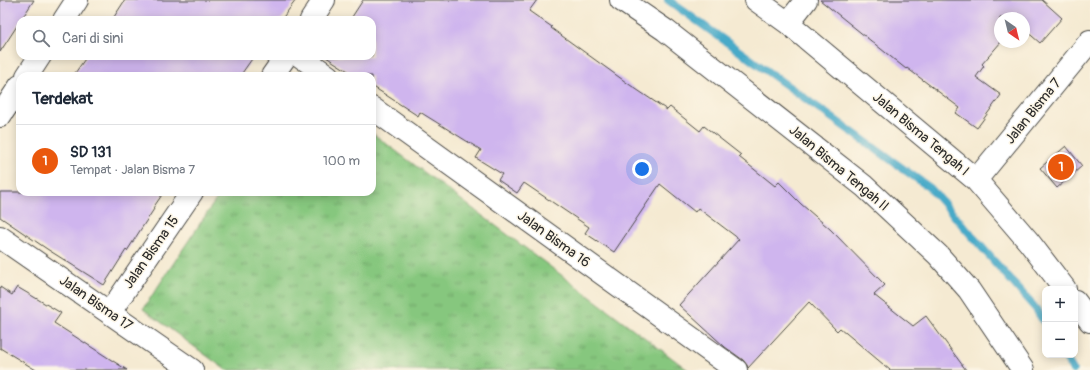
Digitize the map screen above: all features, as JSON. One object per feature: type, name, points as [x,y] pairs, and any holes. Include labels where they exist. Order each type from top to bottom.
[{"type":"street","points":[[67,16],[77,0]]},
{"type":"street","points":[[314,16],[324,0]]},
{"type":"street","name":"Jalan Bisma Tengah II","points":[[621,0],[665,30],[864,186],[938,255],[969,290],[1023,370]]},
{"type":"street","name":"Jalan Bisma Tengah I","points":[[756,0],[788,23],[976,180],[1029,242],[1063,286]]},
{"type":"street","points":[[788,23],[806,0]]},
{"type":"street","name":"Jalan Bisma 7","points":[[976,180],[1090,41]]},
{"type":"street","points":[[30,72],[37,60]]},
{"type":"street","points":[[275,72],[283,60]]},
{"type":"street","points":[[306,60],[322,72]]},
{"type":"street","points":[[0,116],[16,92]]},
{"type":"street","name":"Jalan Bisma 16","points":[[376,111],[736,370]]},
{"type":"street","name":"Jalan Bisma 15","points":[[110,312],[189,196]]},
{"type":"street","name":"Jalan Bisma 17","points":[[0,237],[192,370]]},
{"type":"street","points":[[1078,306],[1090,321]]},
{"type":"green space","points":[[376,136],[688,370],[226,370],[143,309],[218,196],[376,196]]},
{"type":"building","points":[[0,0],[34,0],[24,16],[16,16],[16,28],[0,52]]},
{"type":"building","points":[[125,0],[296,0],[284,16],[115,16]]},
{"type":"building","points":[[363,0],[537,0],[529,11],[552,27],[551,28],[667,110],[670,107],[700,131],[704,126],[741,155],[739,157],[775,186],[779,182],[801,204],[830,229],[885,285],[874,295],[913,326],[926,316],[966,370],[890,370],[840,328],[837,331],[809,302],[748,368],[743,360],[725,347],[679,305],[739,239],[698,208],[695,212],[660,184],[614,252],[585,233],[589,227],[524,183],[517,193],[498,180],[502,174],[476,158],[481,150],[420,112],[418,116],[376,89],[376,72],[350,72],[331,60],[376,60],[376,16],[353,16]]},
{"type":"building","points":[[820,0],[1042,0],[1062,18],[1040,43],[1030,34],[1030,12],[994,12],[994,48],[996,48],[982,64],[984,66],[976,77],[1001,95],[977,128],[956,113],[960,108],[907,68],[906,69]]},
{"type":"building","points":[[84,60],[251,60],[243,72],[76,72]]},
{"type":"building","points":[[1066,146],[1082,166],[1057,188],[1040,168]]},
{"type":"building","points":[[0,192],[16,192],[16,196],[161,196],[104,285],[0,217]]},
{"type":"building","points":[[0,287],[12,295],[17,287],[61,313],[54,323],[127,370],[36,370],[0,348]]},
{"type":"waterway","points":[[668,0],[930,188],[1036,309],[1044,322]]},
{"type":"waterway","points":[[1066,358],[1073,370]]},
{"type":"place","name":"SD 131","points":[[1061,167]]}]
